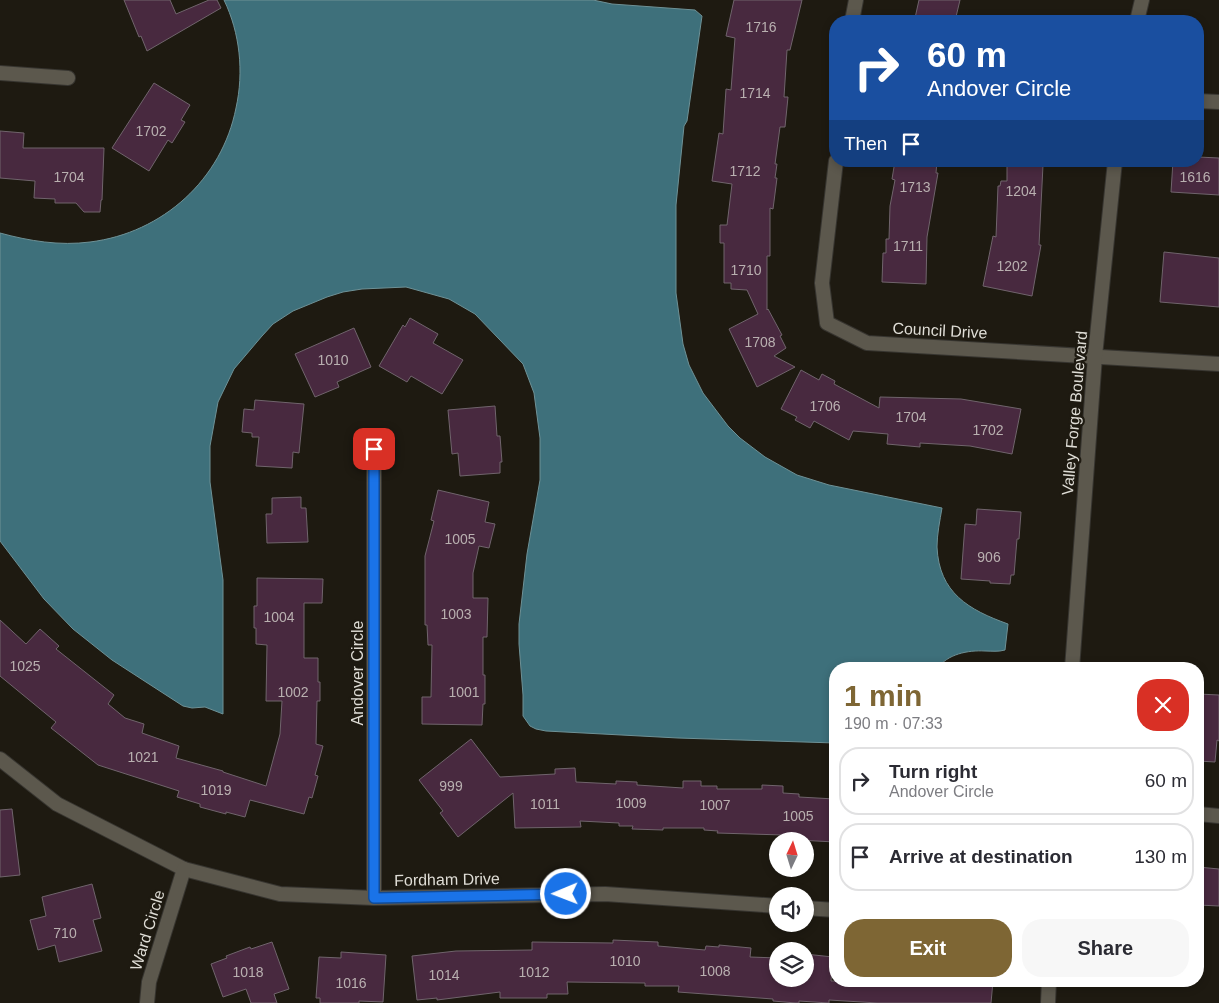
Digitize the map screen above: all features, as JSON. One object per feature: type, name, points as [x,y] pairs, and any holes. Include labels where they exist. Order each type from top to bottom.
[{"type":"street","points":[[853,15],[856,0]]},
{"type":"street","points":[[1138,15],[1142,0]]},
{"type":"street","points":[[0,73],[68,78]]},
{"type":"street","points":[[1204,101],[1219,102]]},
{"type":"street","name":"Council Drive","points":[[835,167],[822,283],[827,323],[867,343],[1219,364]]},
{"type":"street","name":"Valley Forge Boulevard","points":[[1073,662],[1095,356],[1114,167]]},
{"type":"street","name":"Andover Circle","points":[[374,449],[374,898]]},
{"type":"street","name":"Fordham Drive","points":[[0,760],[57,804],[184,869],[280,894],[374,898],[605,894],[769,905]]},
{"type":"street","points":[[1204,815],[1219,816]]},
{"type":"street","name":"Ward Circle","points":[[147,1003],[149,982],[184,869]]},
{"type":"street","points":[[814,909],[829,910]]},
{"type":"street","points":[[1048,1003],[1049,987]]},
{"type":"water","points":[[224,0],[593,0],[612,4],[695,10],[702,16],[687,121],[684,126],[676,205],[676,293],[683,344],[689,365],[703,393],[728,426],[765,457],[797,475],[829,485],[942,508],[937,547],[943,576],[950,588],[969,606],[1008,624],[1005,650],[972,651],[952,656],[944,662],[829,662],[829,743],[546,731],[530,726],[523,716],[519,624],[527,554],[540,480],[540,438],[534,393],[523,364],[475,314],[449,299],[406,287],[343,292],[293,311],[273,324],[234,369],[218,402],[210,446],[210,482],[223,580],[223,714],[205,707],[192,708],[183,706],[112,660],[73,629],[44,599],[0,541],[0,233],[45,242],[67,243],[90,242],[117,237],[142,227],[165,214],[185,198],[203,179],[218,158],[229,134],[236,108],[240,81],[239,53],[234,26]]},
{"type":"building","points":[[124,0],[170,0],[176,14],[209,0],[217,0],[221,8],[147,51],[141,36],[139,37]]},
{"type":"building","points":[[734,0],[802,0],[790,50],[787,50],[784,97],[788,97],[785,127],[780,127],[775,164],[777,164],[775,178],[777,178],[773,209],[770,208],[770,256],[767,256],[767,310],[782,335],[780,336],[786,348],[774,356],[795,367],[757,387],[729,329],[758,314],[747,290],[731,289],[731,283],[724,283],[724,243],[720,243],[720,225],[727,225],[732,184],[712,181],[719,133],[723,134],[726,89],[731,90],[735,38],[726,36]]},
{"type":"building","points":[[919,0],[960,0],[956,15],[916,15]]},
{"type":"building","points":[[154,83],[190,105],[181,120],[185,122],[172,143],[168,140],[149,171],[112,148]]},
{"type":"building","points":[[0,131],[24,133],[23,148],[104,148],[100,212],[84,212],[76,203],[55,203],[55,199],[34,198],[35,181],[0,178]]},
{"type":"building","points":[[1204,157],[1219,158],[1219,195],[1171,192],[1173,167],[1204,167]]},
{"type":"building","points":[[894,167],[936,167],[936,173],[938,173],[927,237],[926,284],[882,282],[883,253],[886,253],[886,239],[889,239],[890,206],[895,180],[892,179]]},
{"type":"building","points":[[1007,167],[1043,167],[1039,245],[1041,245],[1032,296],[983,286],[993,236],[996,237],[998,186],[1000,186],[1001,181],[1007,181]]},
{"type":"building","points":[[1164,252],[1219,258],[1219,307],[1160,302]]},
{"type":"building","points":[[410,318],[438,334],[433,343],[463,360],[442,394],[411,376],[407,382],[379,366],[403,325],[405,327]]},
{"type":"building","points":[[354,328],[371,367],[337,382],[339,387],[315,397],[295,354]]},
{"type":"building","points":[[801,370],[819,380],[822,374],[835,381],[834,384],[879,408],[880,397],[961,399],[1021,409],[1012,454],[970,446],[920,443],[920,447],[887,444],[888,434],[853,431],[849,440],[814,421],[810,428],[795,420],[797,417],[781,409]]},
{"type":"building","points":[[255,400],[304,404],[299,453],[293,452],[292,468],[256,466],[259,437],[252,437],[252,433],[242,432],[244,409],[254,410]]},
{"type":"building","points":[[495,406],[497,436],[500,436],[502,462],[500,462],[500,473],[460,476],[458,453],[452,454],[448,410]]},
{"type":"building","points":[[438,490],[489,502],[485,522],[495,524],[489,548],[479,546],[473,573],[473,598],[488,598],[487,637],[483,637],[485,704],[483,704],[482,725],[422,724],[422,697],[431,697],[432,645],[428,645],[427,625],[425,625],[425,556],[434,521],[431,520]]},
{"type":"building","points":[[301,497],[301,508],[306,508],[308,542],[267,543],[266,514],[272,514],[272,498]]},
{"type":"building","points":[[977,509],[1021,512],[1014,575],[1011,575],[1010,584],[961,579],[965,524],[976,525]]},
{"type":"building","points":[[257,578],[323,579],[322,603],[304,603],[304,658],[318,658],[320,701],[317,701],[316,744],[323,746],[315,775],[318,776],[312,798],[309,797],[304,814],[250,800],[245,817],[226,812],[226,814],[200,807],[200,804],[177,797],[179,791],[98,765],[51,728],[56,722],[0,676],[0,620],[26,644],[40,629],[59,646],[56,649],[114,695],[108,704],[125,718],[144,724],[142,733],[179,746],[176,758],[223,771],[266,786],[280,734],[282,701],[266,701],[267,645],[256,644],[256,628],[254,628],[254,606],[257,606]]},
{"type":"building","points":[[1204,694],[1219,695],[1219,741],[1217,740],[1215,762],[1204,761]]},
{"type":"building","points":[[471,739],[500,777],[555,774],[555,769],[575,768],[576,782],[616,784],[616,781],[637,782],[637,785],[683,788],[683,781],[701,781],[701,786],[717,786],[717,789],[762,789],[762,785],[783,786],[783,793],[799,794],[799,797],[829,799],[829,842],[814,841],[814,832],[769,832],[769,835],[717,833],[718,831],[704,830],[704,828],[632,829],[633,826],[619,826],[619,823],[580,821],[581,827],[515,828],[513,793],[458,837],[440,813],[443,811],[419,780]]},
{"type":"building","points":[[12,809],[20,875],[0,877],[0,810]]},
{"type":"building","points":[[1204,868],[1219,869],[1219,906],[1204,905]]},
{"type":"building","points":[[92,884],[101,918],[93,920],[102,951],[59,962],[55,945],[38,950],[30,920],[46,916],[42,897]]},
{"type":"building","points":[[613,940],[658,942],[658,946],[705,950],[706,946],[719,947],[719,945],[751,948],[750,957],[769,958],[769,987],[814,987],[814,955],[829,957],[829,987],[992,987],[991,1003],[878,1003],[829,1000],[829,1003],[799,1001],[799,1003],[796,1003],[773,1001],[773,999],[678,992],[679,986],[645,986],[645,983],[567,982],[568,994],[547,994],[547,998],[500,998],[500,992],[437,1000],[437,998],[417,1000],[412,956],[456,951],[532,950],[532,942],[613,943]]},
{"type":"building","points":[[272,942],[289,989],[274,994],[277,1003],[251,1003],[246,989],[223,997],[211,964],[250,947],[251,949]]},
{"type":"building","points":[[341,952],[386,955],[383,1002],[320,1003],[320,998],[316,998],[319,957],[341,958]]},
{"type":"route","points":[[374,449],[374,898],[566,894]]}]
